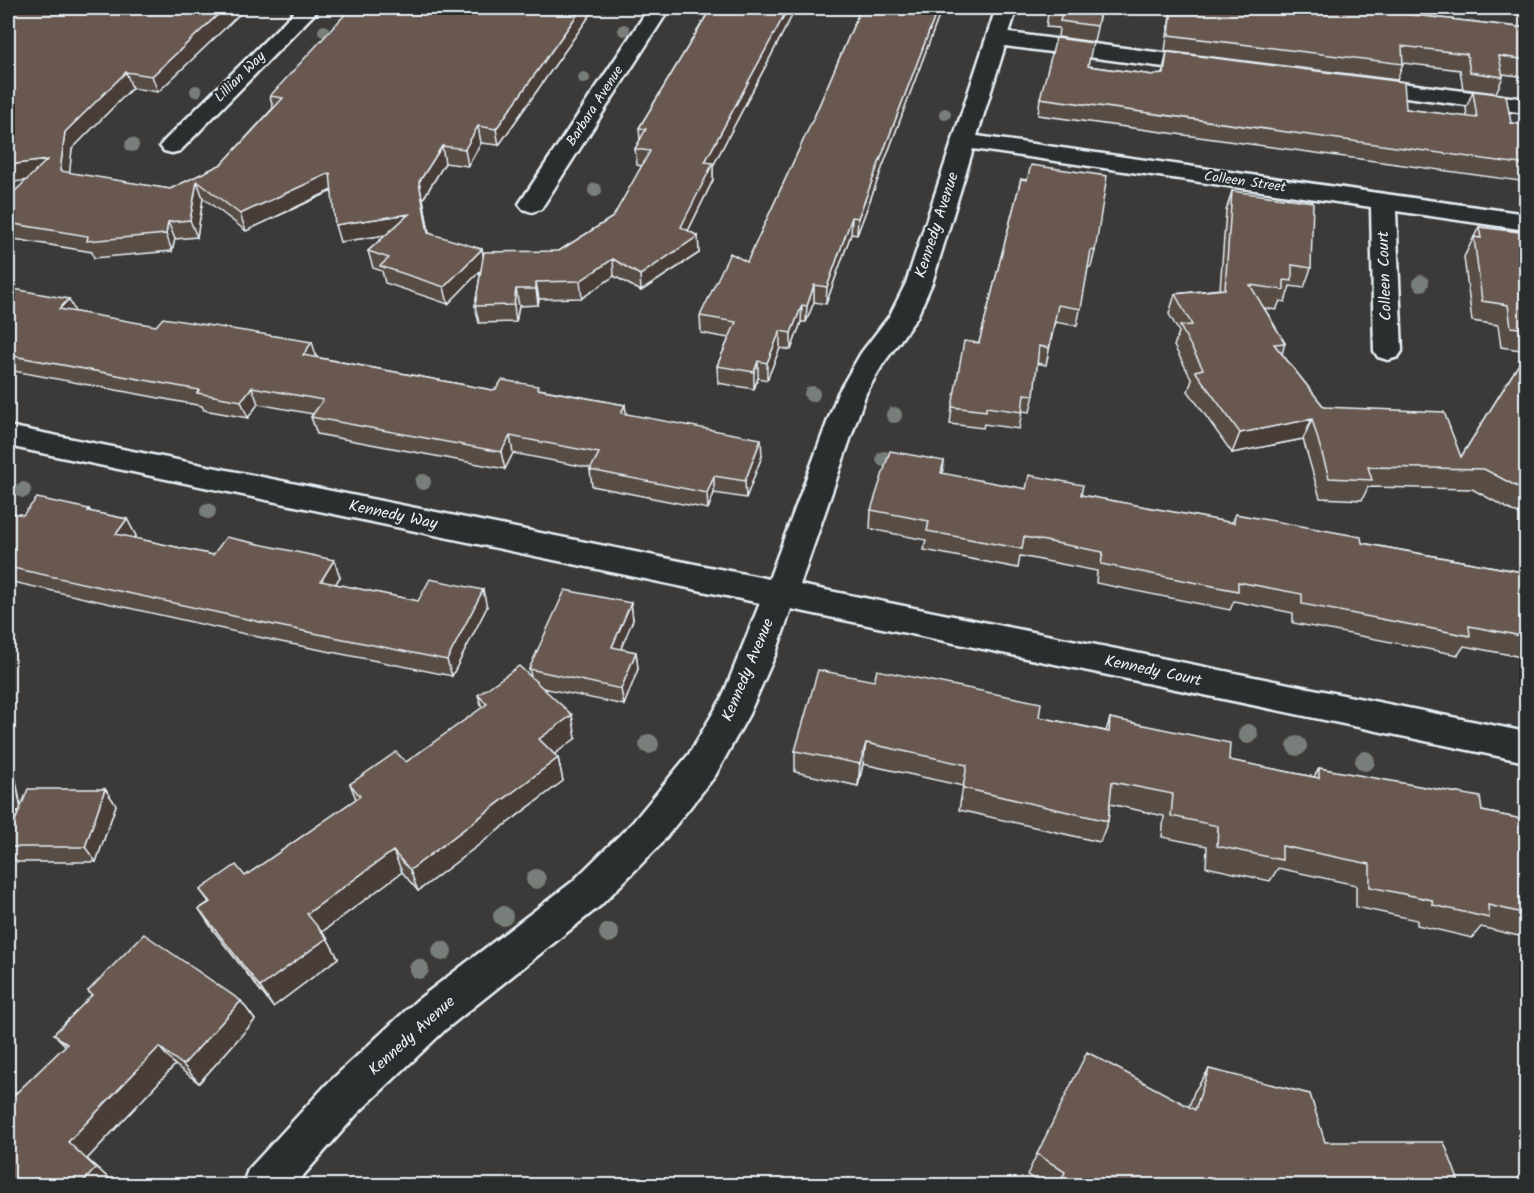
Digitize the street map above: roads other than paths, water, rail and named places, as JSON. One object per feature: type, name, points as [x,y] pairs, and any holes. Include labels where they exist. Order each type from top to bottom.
[{"type":"street","name":"Lillian Way","points":[[172,146],[309,8]]},
{"type":"street","name":"Barbara Avenue","points":[[532,204],[659,8]]},
{"type":"street","points":[[1519,8],[1527,8]]},
{"type":"street","points":[[1001,23],[1232,69]]},
{"type":"street","name":"Kennedy Avenue","points":[[264,1185],[342,1099],[431,1015],[586,894],[646,834],[702,765],[737,704],[759,653],[852,393],[871,360],[903,317],[919,283],[1001,23]]},
{"type":"street","points":[[1338,82],[1527,106]]},
{"type":"street","name":"Colleen Street","points":[[964,141],[1527,222]]},
{"type":"street","name":"Colleen Court","points":[[1383,202],[1388,351]]},
{"type":"street","name":"Kennedy Way","points":[[8,436],[780,594]]},
{"type":"street","name":"Kennedy Court","points":[[780,594],[1527,747]]}]
